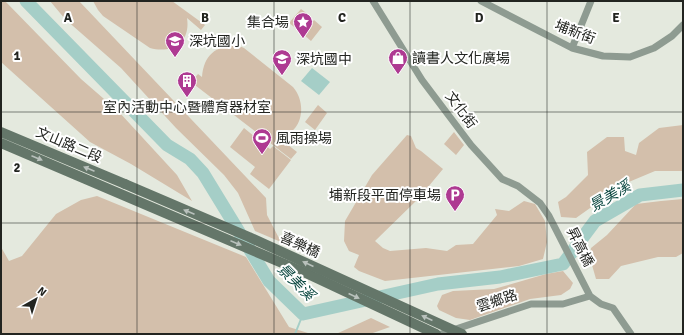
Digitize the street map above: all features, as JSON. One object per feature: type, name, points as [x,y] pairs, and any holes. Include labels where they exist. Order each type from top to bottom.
[{"type":"main road","name":"文山路二段","points":[[1,132],[124,189]]},
{"type":"main road","name":"文山路二段","points":[[1,144],[124,189]]},
{"type":"main road","name":"喜樂橋","points":[[124,189],[436,334]]},
{"type":"main road","name":"喜樂橋","points":[[124,189],[249,237],[462,334]]},
{"type":"street","name":"文化街","points":[[373,1],[422,80],[471,145],[498,176],[505,181],[518,186],[540,203],[549,216]]},
{"type":"street","name":"埔新街","points":[[481,1],[572,48],[603,56],[630,57],[654,48],[672,36],[683,25]]},
{"type":"street","points":[[572,48],[591,1]]},
{"type":"street","name":"昇高橋","points":[[549,216],[589,293]]},
{"type":"street","points":[[589,293],[601,304],[613,308],[631,334]]},
{"type":"street","name":"雲鄉路","points":[[441,334],[531,304],[563,304],[589,293]]},
{"type":"shaded area","points":[[1,1],[5,1],[81,79],[119,112],[177,175],[192,201],[131,164],[90,142],[1,62]]},
{"type":"shaded area","points":[[50,1],[79,1],[266,198],[267,215],[281,242],[255,231],[238,193],[224,175],[176,128],[121,68],[65,19]]},
{"type":"shaded area","points":[[93,1],[172,1],[205,25],[201,30],[187,18],[186,34],[178,45],[165,49],[150,48],[103,16]]},
{"type":"shaded area","points":[[301,9],[309,15],[297,29],[289,23]]},
{"type":"shaded area","points":[[314,20],[322,27],[311,41],[303,34]]},
{"type":"shaded area","points":[[237,45],[244,48],[293,87],[298,94],[301,110],[297,125],[293,131],[278,137],[297,152],[291,159],[191,82],[198,74],[202,77],[205,63],[212,53],[223,47]]},
{"type":"shaded area","points":[[318,105],[327,113],[315,130],[305,122]]},
{"type":"shaded area","points":[[683,125],[683,171],[655,171],[624,184],[576,218],[561,217],[558,202],[566,197],[588,175],[587,152],[607,137],[624,137],[625,151],[636,155],[639,143],[659,128]]},
{"type":"shaded area","name":"風雨操場","points":[[244,128],[270,149],[273,146],[291,160],[269,189],[250,174],[255,167],[230,147]]},
{"type":"shaded area","points":[[454,132],[464,145],[456,155],[444,144]]},
{"type":"shaded area","points":[[407,135],[411,136],[416,148],[443,169],[418,199],[375,241],[383,248],[390,251],[426,248],[447,251],[456,245],[473,244],[497,215],[495,209],[509,211],[524,201],[535,204],[545,221],[547,242],[543,259],[519,266],[385,281],[359,271],[354,267],[359,255],[349,251],[344,241],[345,221],[372,175]]},
{"type":"shaded area","points":[[97,196],[246,257],[289,327],[311,334],[1,334],[1,247],[9,261],[22,256],[56,214],[81,200]]},
{"type":"shaded area","points":[[683,199],[683,253],[676,257],[658,257],[621,266],[609,279],[596,279],[590,258],[591,248],[607,235],[636,204]]},
{"type":"shaded area","points":[[563,271],[573,283],[570,289],[561,295],[530,299],[470,320],[456,318],[439,310],[437,306],[442,295],[453,291],[494,289],[546,274]]},
{"type":"shaded area","points":[[371,318],[390,327],[370,334],[336,334]]},
{"type":"water","points":[[312,68],[330,82],[319,95],[301,81]]},
{"type":"waterway","name":"景美溪","points":[[26,1],[167,145],[190,159],[203,173],[269,281],[303,314],[438,284],[500,277],[563,264],[595,221],[640,195],[683,190]]},
{"type":"waterway","points":[[295,334],[303,314]]},
{"type":"place","name":"集合場","points":[[303,39]]},
{"type":"place","name":"深坑國小","points":[[175,58]]},
{"type":"place","name":"讀書人文化廣場","points":[[398,75]]},
{"type":"place","name":"深坑國中","points":[[282,76]]},
{"type":"place","name":"室內活動中心暨體育器材室","points":[[187,98]]},
{"type":"place","name":"風雨操場","points":[[262,155]]},
{"type":"place","name":"埔新段平面停車場","points":[[455,212]]}]
